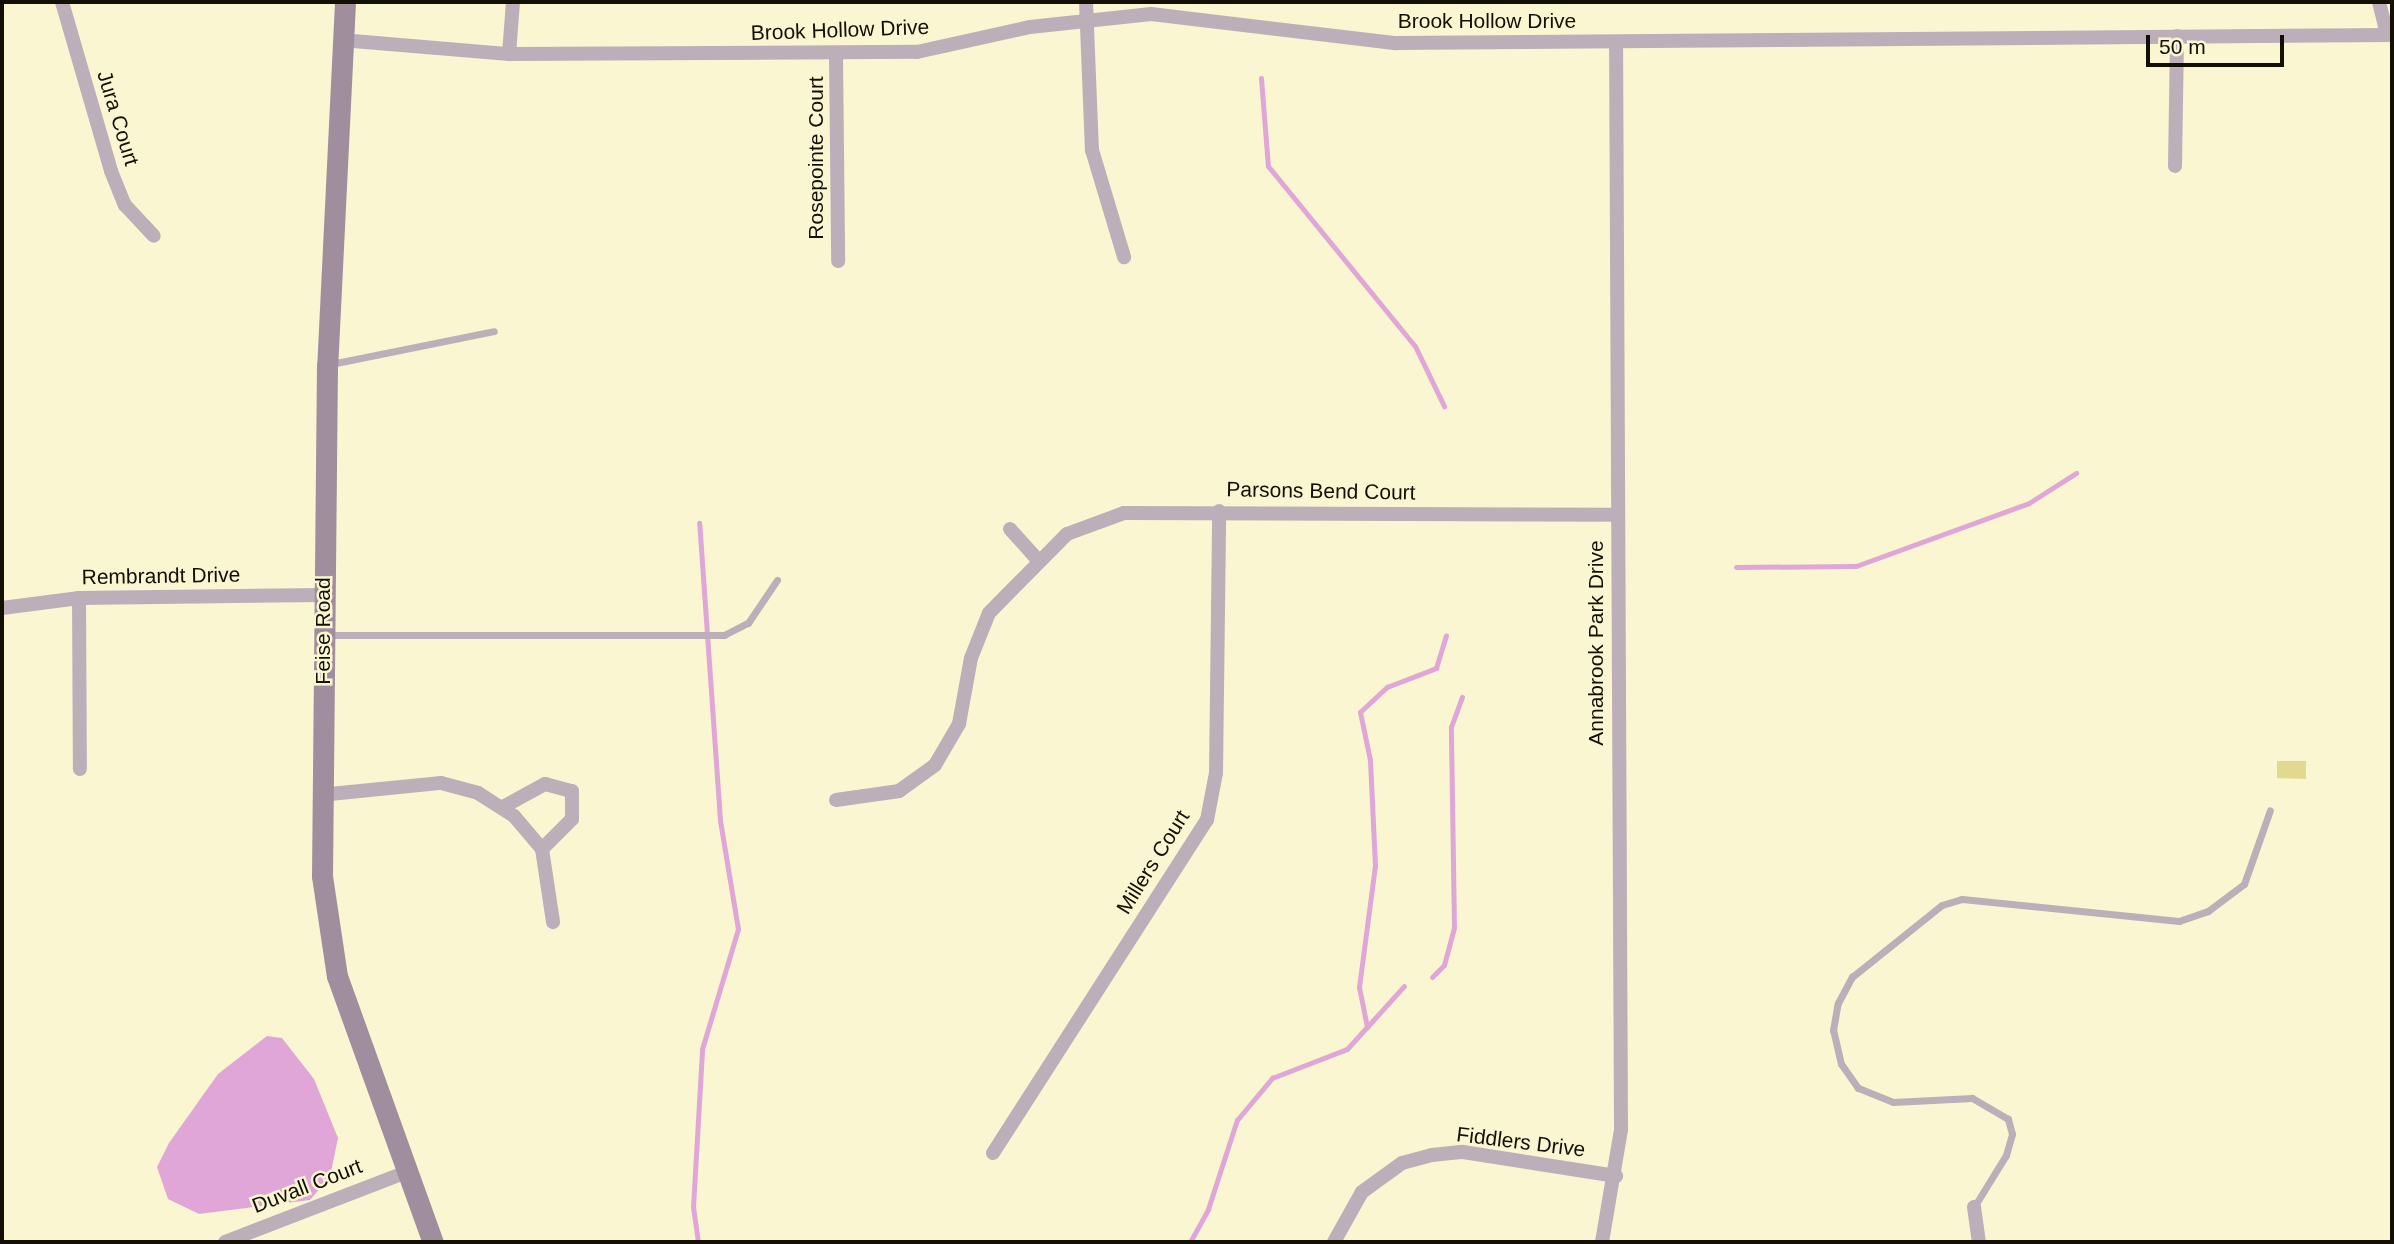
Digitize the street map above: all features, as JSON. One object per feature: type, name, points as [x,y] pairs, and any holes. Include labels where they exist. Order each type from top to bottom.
[{"type":"main road","name":"Feise Road","points":[[345,2],[341,40],[327,365],[320,795],[322,876],[337,976],[433,1242]]},
{"type":"street","name":"Jura Court","points":[[62,2],[111,171],[125,205],[154,236]]},
{"type":"street","points":[[509,54],[513,2]]},
{"type":"street","points":[[1086,2],[1091,150],[1124,257]]},
{"type":"street","points":[[2379,2],[2390,35]]},
{"type":"street","name":"Brook Hollow Drive","points":[[341,40],[509,54],[917,52],[1088,19],[1198,16],[1396,43],[2390,35]]},
{"type":"street","points":[[2175,166],[2177,36]]},
{"type":"street","name":"Annabrook Park Drive","points":[[1602,1242],[1616,1176],[1616,42]]},
{"type":"street","name":"Rosepointe Court","points":[[836,54],[838,261]]},
{"type":"street","name":"Parsons Bend Court","points":[[836,800],[899,791],[935,765],[959,724],[971,658],[989,614],[1037,559],[1067,534],[1124,513],[1219,511],[1616,515]]},
{"type":"street","name":"Millers Court","points":[[993,1153],[1207,820],[1216,773],[1219,511]]},
{"type":"street","points":[[1010,529],[1037,559]]},
{"type":"street","name":"Rembrandt Drive","points":[[2,608],[79,598],[322,595]]},
{"type":"street","points":[[79,598],[80,769]]},
{"type":"street","points":[[320,795],[441,783],[461,786],[503,807],[541,849],[553,922]]},
{"type":"street","points":[[503,807],[545,784],[572,791],[572,819],[541,849]]},
{"type":"street","name":"Fiddlers Drive","points":[[1334,1242],[1362,1192],[1402,1163],[1432,1154],[1463,1152],[1616,1176]]},
{"type":"street","name":"Duvall Court","points":[[225,1242],[406,1172]]},
{"type":"street","points":[[1974,1207],[1979,1242]]},
{"type":"lane","points":[[327,365],[494,331]]},
{"type":"lane","points":[[323,635],[723,635],[748,623],[777,580]]},
{"type":"lane","points":[[1974,1207],[2006,1155],[2012,1134],[2008,1119],[1972,1098],[1893,1102],[1858,1088],[1841,1064],[1833,1030],[1852,977],[1942,905],[1962,899],[2179,921],[2208,911],[2244,884],[2270,810]]},
{"type":"shaded area","points":[[267,1036],[282,1038],[314,1079],[338,1138],[330,1177],[310,1200],[199,1214],[168,1199],[157,1167],[169,1143],[218,1074]]},
{"type":"building","points":[[2277,761],[2306,761],[2306,779],[2277,778]]},
{"type":"waterway","points":[[1261,78],[1268,166],[1415,346],[1444,406]]},
{"type":"waterway","points":[[1736,567],[1856,566],[2029,503],[2076,473]]},
{"type":"waterway","points":[[698,1242],[693,1207],[702,1049],[738,929],[720,820],[699,523]]},
{"type":"waterway","points":[[1190,1242],[1208,1209],[1237,1120],[1272,1078],[1347,1049],[1367,1027],[1359,987],[1375,866],[1370,760],[1360,712],[1387,687],[1436,668],[1446,635]]},
{"type":"waterway","points":[[1432,977],[1444,965],[1454,927],[1451,727],[1462,697]]},
{"type":"waterway","points":[[1367,1027],[1404,986]]}]
